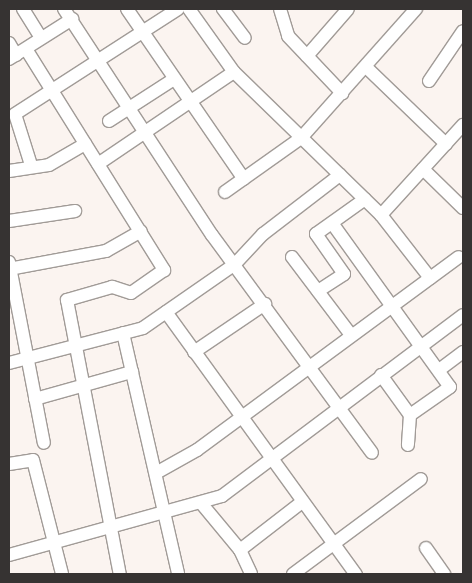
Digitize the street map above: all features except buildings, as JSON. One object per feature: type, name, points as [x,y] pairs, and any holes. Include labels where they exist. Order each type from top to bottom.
[{"type":"street","points":[[23,9],[40,38]]},
{"type":"street","points":[[127,9],[189,102],[244,179]]},
{"type":"street","points":[[31,165],[15,114],[178,9]]},
{"type":"street","points":[[189,9],[234,72],[381,215],[430,278]]},
{"type":"street","points":[[223,9],[245,38]]},
{"type":"street","points":[[280,9],[288,36],[342,93]]},
{"type":"street","points":[[307,56],[348,9]]},
{"type":"street","points":[[225,192],[302,138],[416,9]]},
{"type":"street","points":[[17,54],[40,38],[68,14],[144,133],[235,264],[340,406],[372,453]]},
{"type":"street","points":[[429,81],[463,31]]},
{"type":"street","points":[[9,43],[17,54],[52,90],[164,270],[131,293],[112,287],[67,300],[120,574]]},
{"type":"street","points":[[366,67],[446,144]]},
{"type":"street","points":[[98,164],[234,72]]},
{"type":"street","points":[[109,121],[174,79]]},
{"type":"street","points":[[381,215],[463,125]]},
{"type":"street","points":[[9,171],[31,165],[49,165],[86,144]]},
{"type":"street","points":[[423,169],[463,208]]},
{"type":"street","points":[[9,363],[143,328],[235,264],[263,234],[340,175]]},
{"type":"street","points":[[318,292],[344,274],[316,234],[365,200]]},
{"type":"street","points":[[9,221],[75,211]]},
{"type":"street","points":[[332,223],[450,387],[410,414]]},
{"type":"street","points":[[44,443],[9,267],[106,251],[140,231]]},
{"type":"street","points":[[292,257],[351,335]]},
{"type":"street","points":[[156,473],[197,450],[459,257]]},
{"type":"street","points":[[194,352],[265,304]]},
{"type":"street","points":[[166,312],[270,459],[356,574]]},
{"type":"street","points":[[9,555],[54,541],[201,504],[227,493],[463,315]]},
{"type":"street","points":[[123,333],[178,574]]},
{"type":"street","points":[[439,370],[463,352]]},
{"type":"street","points":[[36,399],[132,372]]},
{"type":"street","points":[[381,375],[410,414],[408,445]]},
{"type":"street","points":[[9,464],[33,460],[62,574]]},
{"type":"street","points":[[293,574],[421,479]]},
{"type":"street","points":[[240,550],[302,502]]},
{"type":"street","points":[[201,504],[240,550],[252,574]]},
{"type":"street","points":[[426,548],[444,574]]}]
